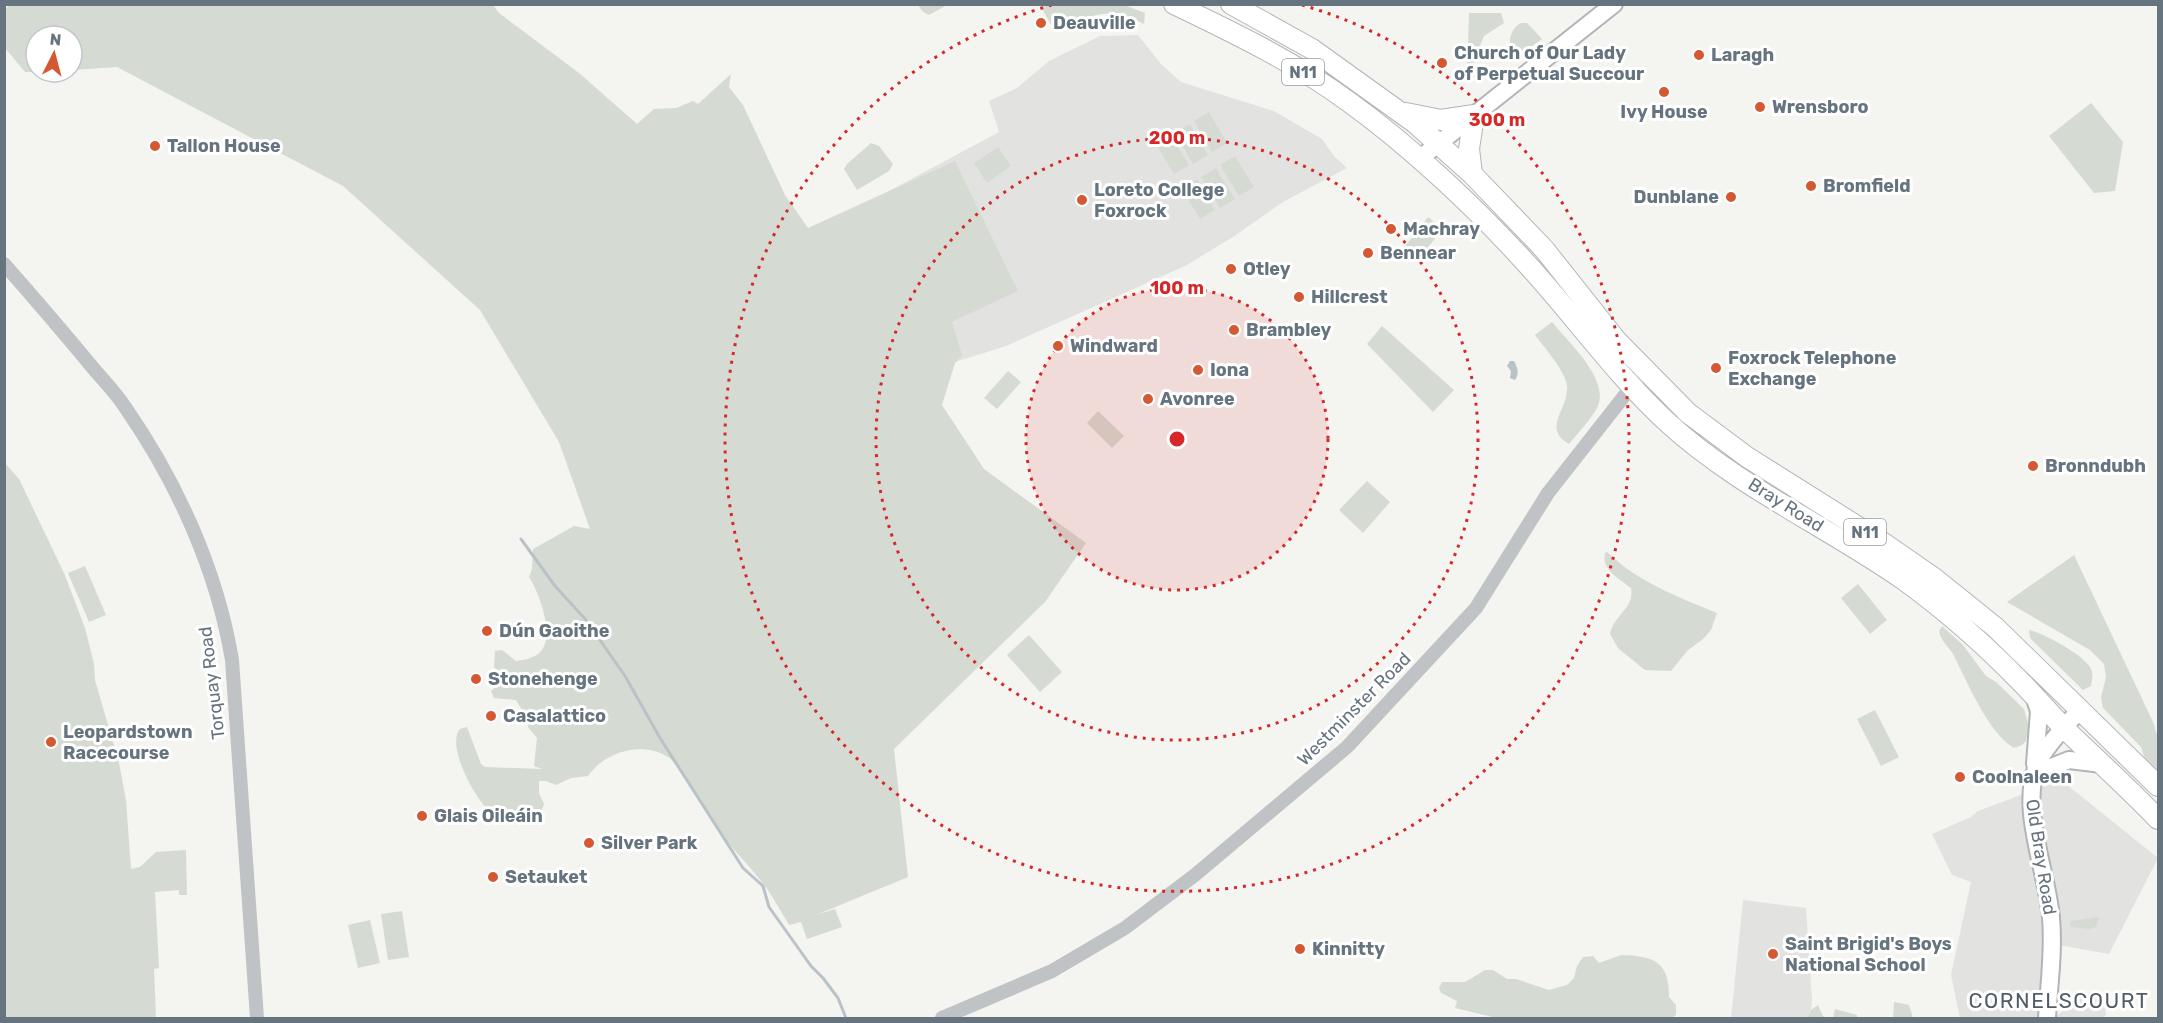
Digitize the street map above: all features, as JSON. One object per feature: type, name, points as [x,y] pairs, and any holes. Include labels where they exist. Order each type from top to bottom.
[{"type":"highway","name":"N11","points":[[1174,4],[1242,37],[1339,95],[1390,133],[1426,165]]},
{"type":"highway","name":"N11","points":[[1231,4],[1312,49],[1403,112],[1438,143]]},
{"type":"highway","points":[[1403,112],[1441,120],[1474,115],[1469,150],[1472,174]]},
{"type":"highway","name":"Bray Road","points":[[1438,143],[1472,174],[1544,249],[1592,311],[1688,413],[1747,457],[1935,578],[1995,627],[2158,786]]},
{"type":"highway","name":"Bray Road","points":[[1426,165],[1528,265],[1631,386],[1669,424],[1757,489],[1810,519],[1905,581],[1990,652],[2158,819]]},
{"type":"main road","points":[[1426,165],[1438,143],[1614,4]]},
{"type":"main road","points":[[2034,696],[2039,711],[2034,774],[2069,760],[2102,764]]},
{"type":"main road","name":"Old Bray Road","points":[[2048,1018],[2051,918],[2030,795],[2034,774],[2042,756],[2063,727],[2079,711]]},
{"type":"street","name":"Torquay Road","points":[[4,264],[124,405],[156,455],[185,514],[209,572],[227,635],[231,660],[257,1018]]},
{"type":"street","name":"Westminster Road","points":[[942,1018],[1052,971],[1125,928],[1195,875],[1340,753],[1476,608],[1548,493],[1646,370]]},
{"type":"shaded area","points":[[11,4],[493,5],[499,13],[579,73],[637,124],[654,109],[676,108],[693,101],[698,104],[731,74],[729,87],[743,105],[785,195],[808,228],[955,161],[1018,291],[952,322],[962,355],[955,363],[942,405],[984,469],[1086,543],[1045,602],[894,749],[908,877],[816,915],[835,909],[842,927],[807,939],[801,922],[789,925],[759,878],[715,826],[673,761],[658,752],[647,750],[636,749],[614,755],[595,767],[588,776],[571,778],[556,785],[539,781],[539,793],[544,804],[539,814],[532,818],[519,821],[506,820],[486,808],[465,774],[456,737],[460,729],[467,727],[481,764],[485,767],[542,769],[534,766],[537,738],[528,727],[528,720],[516,700],[494,698],[491,691],[505,679],[494,667],[495,651],[502,650],[516,661],[533,657],[542,650],[545,643],[546,623],[541,602],[529,577],[532,569],[533,549],[574,526],[590,529],[559,442],[480,310],[343,186],[117,67],[84,69],[84,24],[24,24],[24,71],[5,48],[5,9]]},
{"type":"shaded area","points":[[918,5],[947,5],[929,15],[923,12]]},
{"type":"shaded area","points":[[1040,5],[1124,5],[1145,13],[1144,24],[1120,15],[1099,14],[1055,32]]},
{"type":"shaded area","points":[[1469,13],[1501,13],[1504,23],[1484,36],[1475,58],[1472,75],[1467,74]]},
{"type":"shaded area","points":[[1521,23],[1527,23],[1542,39],[1512,61],[1511,34]]},
{"type":"shaded area","name":"Loreto College Foxrock","points":[[1138,35],[1161,64],[1181,82],[1274,111],[1322,139],[1334,156],[1347,168],[1283,202],[1233,237],[1185,266],[1006,346],[955,362],[876,198],[999,132],[989,101],[1017,88],[1049,61],[1100,36]]},
{"type":"shaded area","points":[[2091,103],[2123,142],[2115,191],[2094,193],[2049,136]]},
{"type":"shaded area","points":[[1209,112],[1227,143],[1212,152],[1194,121]]},
{"type":"shaded area","points":[[1190,124],[1208,155],[1193,164],[1175,133]]},
{"type":"shaded area","points":[[1170,134],[1189,165],[1174,174],[1155,143]]},
{"type":"shaded area","points":[[871,143],[879,146],[893,164],[889,171],[857,190],[844,169]]},
{"type":"shaded area","points":[[998,147],[1011,166],[987,183],[974,163]]},
{"type":"shaded area","points":[[1235,156],[1254,187],[1239,196],[1220,165]]},
{"type":"shaded area","points":[[1216,168],[1235,199],[1220,208],[1201,177]]},
{"type":"shaded area","points":[[1197,179],[1215,210],[1200,219],[1181,188]]},
{"type":"shaded area","points":[[1428,217],[1440,227],[1435,234],[1437,236],[1418,260],[1403,249]]},
{"type":"shaded area","points":[[1552,322],[1585,361],[1598,384],[1600,395],[1596,410],[1569,444],[1561,438],[1557,431],[1558,418],[1567,394],[1566,380],[1535,335]]},
{"type":"shaded area","points":[[1382,326],[1454,390],[1433,412],[1367,344]]},
{"type":"shaded area","points":[[1510,361],[1514,361],[1517,368],[1515,380],[1510,378],[1511,371],[1507,366]]},
{"type":"shaded area","points":[[1008,371],[1021,382],[997,409],[984,398]]},
{"type":"shaded area","points":[[1098,411],[1124,436],[1112,448],[1087,423]]},
{"type":"shaded area","name":"Leopardstown Racecourse","points":[[5,463],[19,479],[64,573],[85,628],[94,664],[95,680],[119,763],[126,800],[131,869],[140,867],[156,852],[186,850],[187,895],[179,895],[179,890],[155,892],[159,968],[154,969],[156,1018],[5,1018]]},
{"type":"shaded area","points":[[1367,481],[1390,502],[1363,533],[1339,510]]},
{"type":"shaded area","points":[[1607,552],[1645,580],[1673,595],[1717,613],[1711,630],[1688,650],[1671,671],[1645,670],[1618,648],[1610,634],[1615,622],[1630,601],[1631,588],[1608,569],[1604,559]]},
{"type":"shaded area","points":[[2074,555],[2153,722],[2158,738],[2158,772],[2145,759],[2141,747],[2103,708],[2101,697],[2106,677],[2104,664],[2090,650],[2007,602]]},
{"type":"shaded area","points":[[85,566],[106,615],[89,622],[68,573]]},
{"type":"shaded area","points":[[1858,584],[1887,620],[1870,634],[1841,598]]},
{"type":"shaded area","points":[[1942,626],[1963,645],[1986,676],[1996,682],[2024,709],[2029,727],[2026,741],[2022,745],[2014,748],[1995,731],[1953,654],[1941,638],[1939,631]]},
{"type":"shaded area","points":[[2029,630],[2063,645],[2086,662],[2092,672],[2091,686],[2083,690],[2030,638]]},
{"type":"shaded area","points":[[1029,635],[1062,672],[1040,692],[1007,655]]},
{"type":"shaded area","points":[[1875,710],[1899,757],[1881,766],[1857,719]]},
{"type":"shaded area","points":[[2061,780],[2158,858],[2109,954],[2058,945],[2057,1015],[2090,992],[2105,1008],[2106,1015],[2102,1018],[1960,1018],[1951,975],[1971,882],[1952,875],[1932,834],[1971,817],[1978,811]]},
{"type":"shaded area","name":"Saint Brigid's Boys National School","points":[[1743,900],[1806,908],[1812,1000],[1807,1018],[1731,1018]]},
{"type":"shaded area","points":[[402,911],[409,957],[388,960],[381,914]]},
{"type":"shaded area","points":[[2099,917],[2096,927],[2089,929],[2071,927],[2070,921]]},
{"type":"shaded area","points":[[370,920],[380,963],[358,968],[348,925]]},
{"type":"shaded area","points":[[1621,955],[1651,959],[1663,968],[1669,997],[1676,1005],[1676,1015],[1671,1018],[1497,1018],[1455,1008],[1457,1001],[1441,993],[1439,988],[1442,982],[1465,982],[1485,970],[1493,970],[1507,979],[1516,979],[1549,990],[1567,985],[1574,978],[1577,966],[1583,957],[1593,956],[1599,963]]},
{"type":"shaded area","points":[[1894,1002],[1909,1005],[1913,1018],[1893,1018]]},
{"type":"shaded area","points":[[1818,1005],[1823,1016],[1827,1018],[1807,1018],[1811,1010]]},
{"type":"shaded area","points":[[1835,1009],[1857,1015],[1857,1018],[1833,1018]]},
{"type":"waterway","points":[[521,539],[555,586],[586,620],[625,676],[660,738],[743,868],[763,886],[769,907],[811,966],[838,998],[846,1018]]},
{"type":"place","name":"Deauville","points":[[1041,23]]},
{"type":"place","name":"Laragh","points":[[1699,55]]},
{"type":"place","name":"Church of Our Lady of Perpetual Succour","points":[[1442,63]]},
{"type":"place","name":"Ivy House","points":[[1664,92]]},
{"type":"place","name":"Wrensboro","points":[[1760,107]]},
{"type":"place","name":"Tallon House","points":[[155,146]]},
{"type":"place","name":"Bromfield","points":[[1811,186]]},
{"type":"place","name":"Dunblane","points":[[1731,197]]},
{"type":"place","name":"Loreto College Foxrock","points":[[1082,200]]},
{"type":"place","name":"Machray","points":[[1391,229]]},
{"type":"place","name":"Bennear","points":[[1368,253]]},
{"type":"place","name":"Otley","points":[[1231,269]]},
{"type":"place","name":"Hillcrest","points":[[1299,297]]},
{"type":"place","name":"Brambley","points":[[1234,330]]},
{"type":"place","name":"Windward","points":[[1058,346]]},
{"type":"place","name":"Foxrock Telephone Exchange","points":[[1716,368]]},
{"type":"place","name":"Iona","points":[[1198,370]]},
{"type":"place","name":"Avonree","points":[[1148,399]]},
{"type":"place","name":"Bronndubh","points":[[2033,466]]},
{"type":"place","name":"Dún Gaoithe","points":[[487,631]]},
{"type":"place","name":"Stonehenge","points":[[476,679]]},
{"type":"place","name":"Casalattico","points":[[491,716]]},
{"type":"place","name":"Leopardstown Racecourse","points":[[51,742]]},
{"type":"place","name":"Coolnaleen","points":[[1960,777]]},
{"type":"place","name":"Glais Oileáin","points":[[422,816]]},
{"type":"place","name":"Silver Park","points":[[589,843]]},
{"type":"place","name":"Setauket","points":[[493,877]]},
{"type":"place","name":"Kinnitty","points":[[1300,949]]},
{"type":"place","name":"Saint Brigid's Boys National School","points":[[1773,954]]},
{"type":"district","name":"CORNELSCOURT","points":[[2059,1001]]}]
